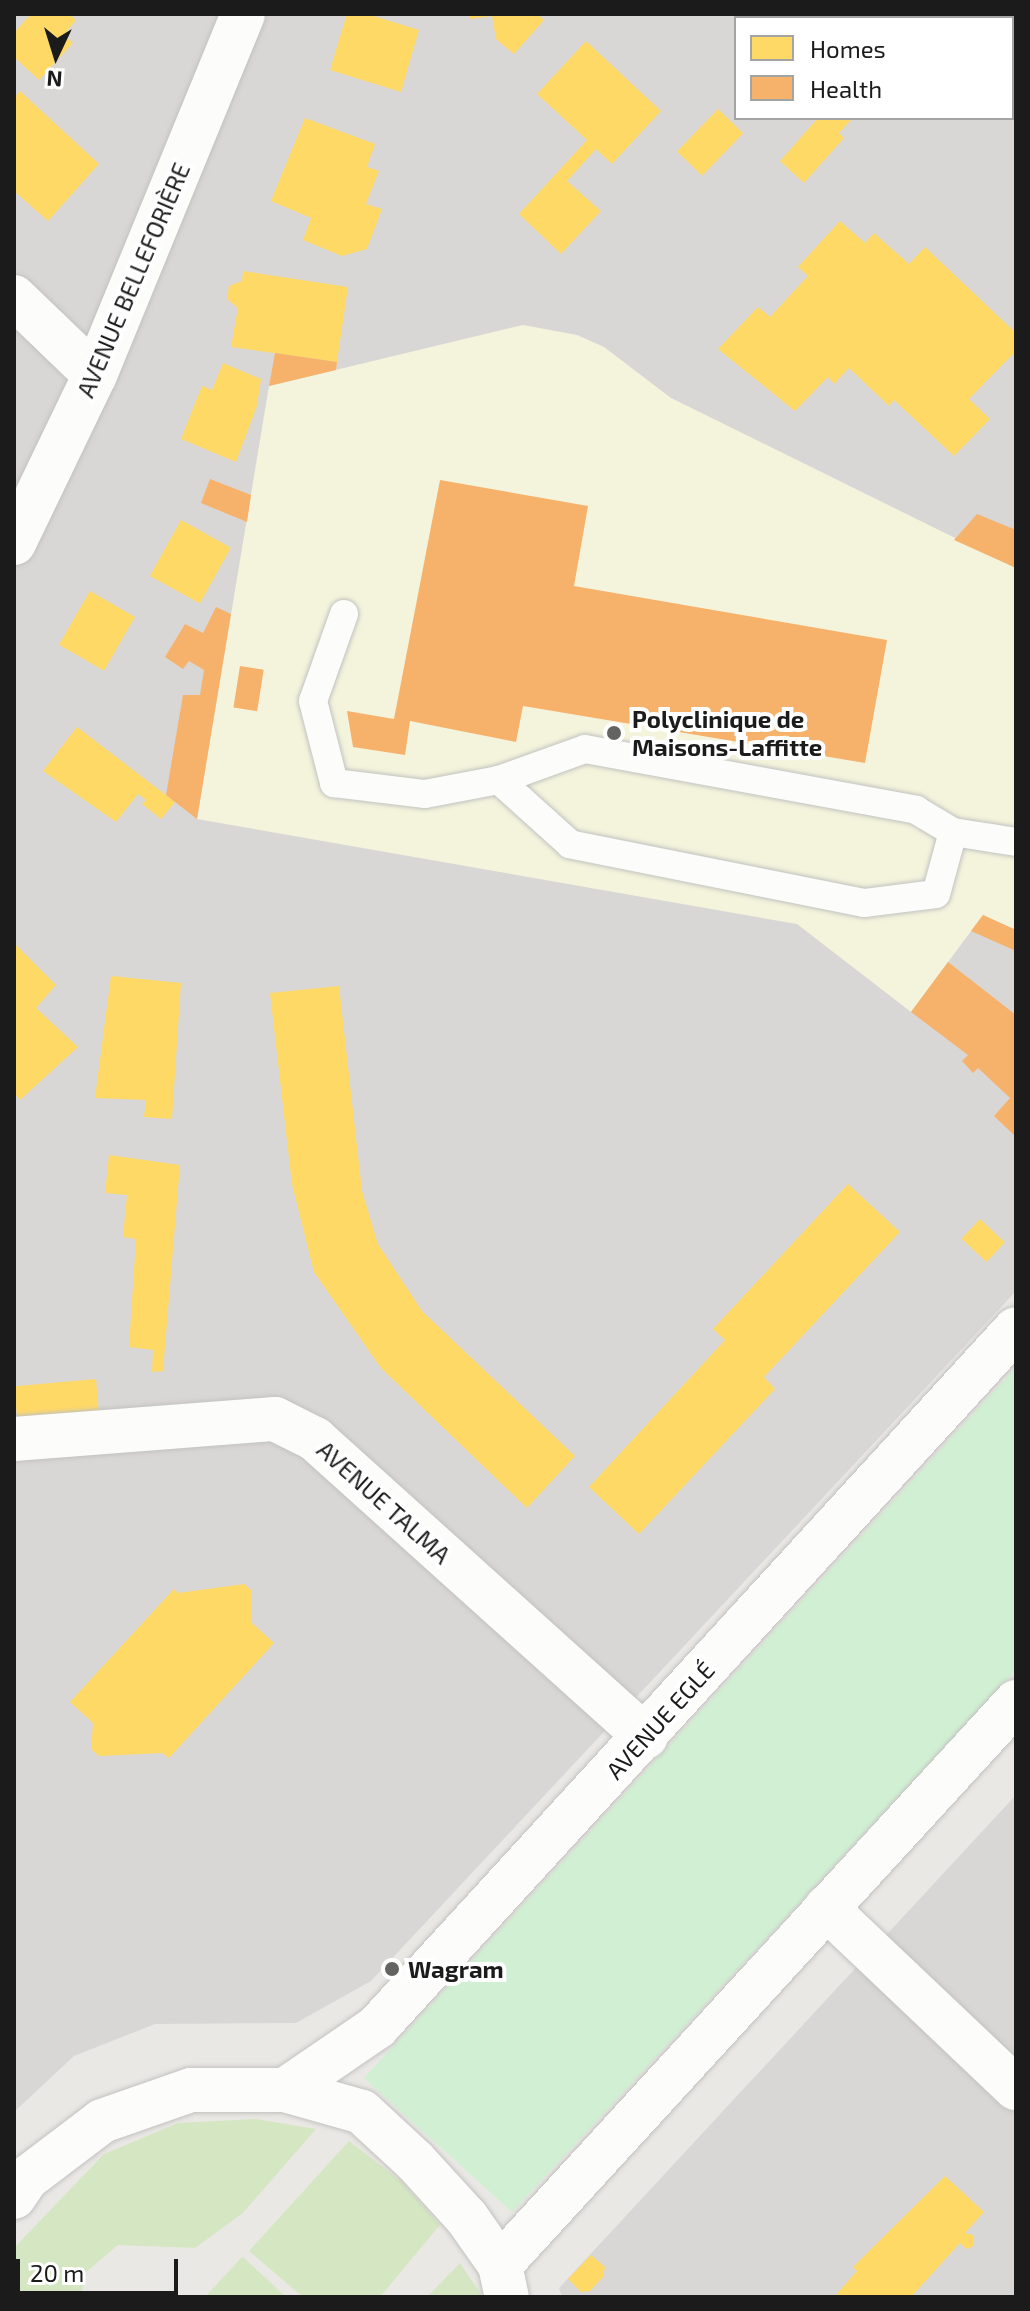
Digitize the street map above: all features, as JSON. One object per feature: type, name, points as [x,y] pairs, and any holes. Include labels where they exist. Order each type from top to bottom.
[{"type":"street","name":"AVENUE BELLEFORIÈRE","points":[[14,543],[95,375],[243,14]]},
{"type":"street","points":[[14,297],[95,375]]},
{"type":"street","name":"AVENUE EGLÉ","points":[[285,2090],[377,2027],[646,1737],[1016,1329]]},
{"type":"street","name":"AVENUE TALMA","points":[[14,1439],[275,1419],[315,1439],[646,1737]]},
{"type":"street","points":[[18,2180],[102,2121],[191,2090],[285,2090],[362,2112],[467,2218],[503,2281],[826,1908],[1016,1702]]},
{"type":"street","points":[[826,1908],[1016,2088]]},
{"type":"lane","points":[[344,614],[313,701],[334,783],[425,794],[499,780],[585,749],[916,810],[953,832],[1016,842]]},
{"type":"lane","points":[[499,780],[570,844],[864,903],[936,894],[953,832]]},
{"type":"shaded area","points":[[14,14],[1016,14],[1016,1291],[371,1981],[296,2023],[155,2024],[74,2056],[14,2112]]},
{"type":"shaded area","name":"Polyclinique de Maisons-Laffitte","points":[[523,325],[577,335],[604,347],[671,398],[1016,568],[1016,930],[983,915],[911,1012],[797,924],[197,819],[269,386]]},
{"type":"shaded area","points":[[1016,1367],[1016,1670],[512,2212],[364,2078]]},
{"type":"shaded area","points":[[1016,1795],[1016,2297],[562,2297],[559,2288]]},
{"type":"green space","points":[[256,2119],[316,2129],[243,2213],[195,2248],[118,2245],[85,2273],[81,2297],[14,2297],[14,2248],[104,2154],[178,2123]]},
{"type":"green space","points":[[349,2141],[401,2181],[440,2225],[380,2297],[303,2297],[249,2251]]},
{"type":"green space","points":[[243,2257],[286,2297],[205,2297]]},
{"type":"green space","points":[[460,2263],[483,2297],[427,2297]]},
{"type":"building: Homes","points":[[31,14],[69,14],[76,20],[64,35],[73,43],[39,80],[14,57],[14,33]]},
{"type":"building: Homes","points":[[347,14],[367,14],[419,30],[401,92],[330,70]]},
{"type":"building: Homes","points":[[468,14],[537,14],[544,20],[514,54],[496,39],[492,16],[470,19]]},
{"type":"building: Homes","points":[[586,41],[661,111],[612,164],[596,149],[567,181],[601,211],[561,254],[519,214],[587,140],[537,94]]},
{"type":"building: Homes","points":[[20,91],[99,164],[48,221],[14,191],[14,98]]},
{"type":"building: Homes","points":[[718,109],[743,133],[702,176],[677,151]]},
{"type":"building: Homes","points":[[305,118],[375,144],[367,167],[379,171],[366,204],[382,209],[367,249],[342,256],[303,240],[311,218],[271,201]]},
{"type":"building: Homes","points":[[816,120],[851,120],[839,133],[844,138],[804,183],[780,161]]},
{"type":"building: Homes","points":[[840,221],[865,243],[874,233],[909,264],[925,247],[1016,333],[1016,351],[969,399],[990,419],[954,456],[894,400],[889,406],[849,368],[834,384],[828,377],[795,411],[718,349],[758,307],[770,317],[808,276],[798,267]]},
{"type":"building: Homes","points":[[243,271],[348,287],[337,362],[231,347],[238,308],[227,299],[229,286],[242,281]]},
{"type":"building: Homes","points":[[223,363],[261,379],[257,406],[236,462],[181,439],[202,386],[212,390]]},
{"type":"building: Homes","points":[[181,520],[231,548],[200,604],[150,576]]},
{"type":"building: Homes","points":[[90,591],[135,617],[104,671],[59,645]]},
{"type":"building: Homes","points":[[77,727],[175,802],[161,819],[142,804],[146,800],[138,794],[116,822],[43,771]]},
{"type":"building: Homes","points":[[14,943],[56,985],[36,1008],[78,1047],[20,1100],[14,1093]]},
{"type":"building: Homes","points":[[111,976],[181,983],[172,1119],[144,1117],[146,1100],[95,1098]]},
{"type":"building: Homes","points":[[339,986],[362,1191],[378,1244],[422,1311],[575,1456],[527,1508],[381,1368],[314,1272],[292,1184],[270,993]]},
{"type":"building: Homes","points":[[109,1155],[180,1165],[163,1371],[152,1372],[153,1350],[129,1347],[136,1239],[123,1237],[127,1195],[105,1193]]},
{"type":"building: Homes","points":[[848,1184],[900,1232],[764,1377],[775,1389],[639,1534],[589,1487],[725,1340],[713,1329]]},
{"type":"building: Homes","points":[[980,1219],[1005,1242],[986,1262],[962,1239]]},
{"type":"building: Homes","points":[[96,1379],[99,1417],[18,1424],[14,1386]]},
{"type":"building: Homes","points":[[244,1584],[251,1590],[252,1623],[274,1643],[169,1758],[162,1753],[99,1756],[91,1749],[93,1723],[70,1702],[174,1589],[178,1593]]},
{"type":"building: Homes","points":[[945,2176],[984,2212],[965,2233],[973,2235],[974,2246],[966,2249],[960,2243],[911,2297],[834,2297],[857,2271],[853,2267]]},
{"type":"building: Homes","points":[[591,2255],[605,2267],[603,2277],[590,2291],[581,2292],[568,2279]]},
{"type":"building: Health","points":[[275,353],[337,362],[336,370],[269,386]]},
{"type":"building: Health","points":[[210,479],[251,495],[247,522],[201,503]]},
{"type":"building: Health","points":[[440,480],[588,506],[574,586],[887,640],[865,763],[523,706],[516,742],[410,721],[405,755],[353,747],[347,711],[394,719]]},
{"type":"building: Health","points":[[977,514],[1016,530],[1016,568],[954,540]]},
{"type":"building: Health","points":[[216,607],[231,614],[197,819],[166,795],[183,695],[200,695],[204,670],[189,661],[183,669],[165,657],[185,624],[203,633]]},
{"type":"building: Health","points":[[240,666],[264,670],[257,711],[233,707]]},
{"type":"building: Health","points":[[983,915],[1016,930],[1016,951],[971,931]]},
{"type":"building: Health","points":[[948,962],[1016,1015],[1016,1137],[994,1116],[1010,1098],[978,1068],[973,1073],[962,1061],[968,1055],[911,1012]]},
{"type":"place","name":"Polyclinique de Maisons-Laffitte","points":[[614,733]]},
{"type":"place","name":"Wagram","points":[[392,1969]]}]
